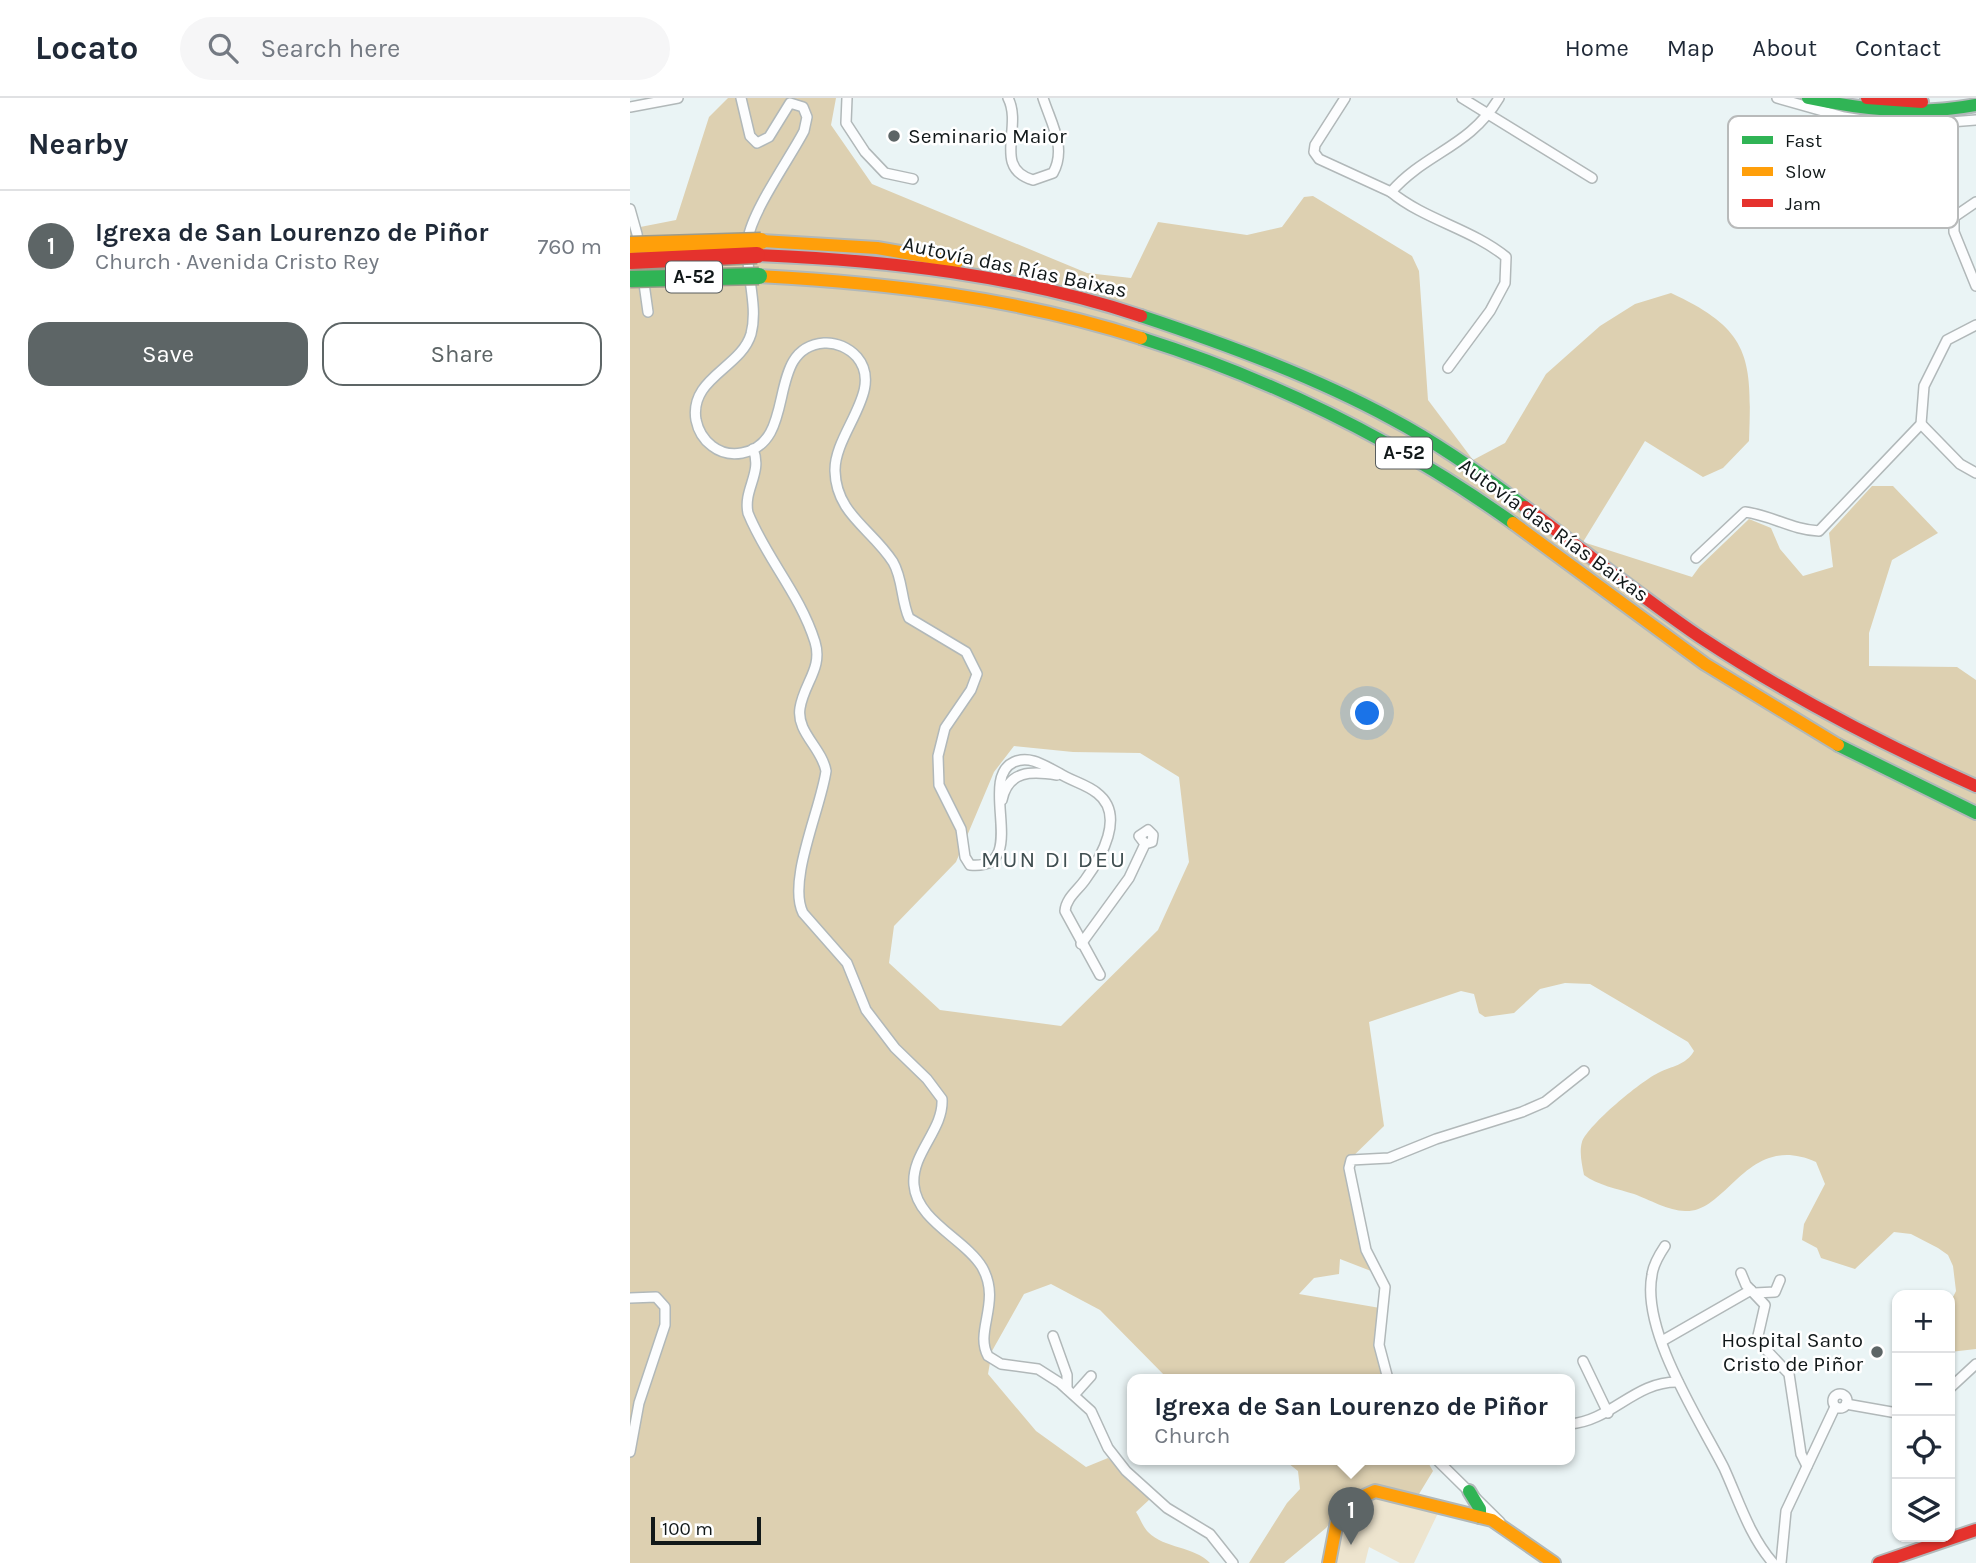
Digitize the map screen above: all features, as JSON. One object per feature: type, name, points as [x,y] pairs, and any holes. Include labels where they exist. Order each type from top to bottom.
[{"type":"main road","points":[[1808,98],[1893,112],[1936,111],[1976,105]]},
{"type":"main road","points":[[1867,98],[1923,102],[1952,98]]},
{"type":"main road","points":[[630,245],[756,242]]},
{"type":"main road","name":"Autovía das Rías Baixas","points":[[630,261],[756,242],[955,272],[1134,313],[1325,385],[1414,431],[1495,484],[1662,610],[1724,652],[1855,729],[1976,786]]},
{"type":"main road","name":"Autovía das Rías Baixas","points":[[630,279],[759,276],[870,282],[963,293],[1093,321],[1188,351],[1283,390],[1436,472],[1496,511],[1671,641],[1759,699],[1881,768],[1976,813]]},
{"type":"main road","points":[[1469,1491],[1480,1509],[1480,1517]]},
{"type":"main road","points":[[1329,1563],[1338,1516],[1345,1507],[1370,1492],[1480,1517],[1503,1527],[1554,1563]]},
{"type":"main road","points":[[1879,1563],[1976,1528],[1976,1519]]},
{"type":"street","points":[[630,107],[678,98]]},
{"type":"street","points":[[741,98],[750,136],[757,143],[769,137],[790,103],[803,107],[807,117],[804,131],[756,242],[747,254],[751,332],[743,349],[709,381],[697,402],[696,413],[702,435],[716,449],[734,454],[753,449],[771,432],[787,374],[799,354],[816,344],[830,343],[843,347],[857,357],[863,369],[865,391],[844,431],[836,457],[836,479],[841,500],[857,524],[894,564],[909,618],[966,652],[976,669],[974,684],[946,728],[937,756],[939,785],[961,830],[965,857],[970,865],[983,864],[998,852],[1002,837],[999,782],[1009,764],[1027,759],[1045,765],[1097,793],[1107,805],[1110,828],[1098,859],[1066,904],[1065,914],[1100,975]]},
{"type":"street","points":[[847,98],[846,123],[865,152],[885,173],[913,179]]},
{"type":"street","points":[[1008,98],[1015,122],[1009,159],[1017,173],[1033,180],[1053,173],[1060,157],[1060,146],[1043,98]]},
{"type":"street","points":[[1345,98],[1315,145],[1314,152],[1319,159],[1391,192],[1404,203],[1491,245],[1506,257],[1505,283],[1490,311],[1448,368]]},
{"type":"street","points":[[1462,98],[1592,178]]},
{"type":"street","points":[[1391,192],[1405,176],[1470,135],[1489,115],[1499,98]]},
{"type":"street","points":[[1777,98],[1840,116]]},
{"type":"street","points":[[1958,121],[1976,120]]},
{"type":"street","points":[[1958,214],[1976,202]]},
{"type":"street","points":[[630,209],[648,312]]},
{"type":"street","points":[[1954,228],[1976,286]]},
{"type":"street","points":[[1696,558],[1745,512],[1758,514],[1798,530],[1819,531],[1921,424],[1924,386],[1947,340],[1976,325]]},
{"type":"street","points":[[1921,424],[1960,464],[1976,474]]},
{"type":"street","points":[[753,449],[757,469],[746,501],[748,513],[797,598],[817,653],[817,667],[800,714],[803,727],[821,756],[826,771],[799,882],[800,908],[847,963],[866,1010],[895,1048],[936,1088],[942,1099],[941,1111],[917,1161],[914,1187],[925,1209],[975,1258],[985,1273],[990,1292],[984,1342],[988,1356],[1001,1364],[1038,1369],[1070,1392],[1091,1411],[1108,1448],[1126,1471],[1167,1508],[1210,1534],[1233,1563]]},
{"type":"street","points":[[1009,764],[1010,771],[1017,776]]},
{"type":"street","points":[[1001,816],[1005,790],[1017,776],[1029,772],[1062,775]]},
{"type":"street","points":[[1081,944],[1129,878],[1145,844]]},
{"type":"street","points":[[1073,931],[1093,928]]},
{"type":"street","points":[[1387,1374],[1379,1345],[1385,1287],[1366,1250],[1349,1168],[1351,1160],[1390,1158],[1436,1139],[1522,1112],[1545,1102],[1584,1071]]},
{"type":"street","points":[[1665,1246],[1654,1266],[1651,1282],[1662,1341],[1678,1382],[1716,1454],[1753,1534],[1773,1563]]},
{"type":"street","points":[[1741,1273],[1765,1308],[1756,1338],[1789,1374],[1802,1459],[1807,1466]]},
{"type":"street","points":[[1662,1341],[1753,1292],[1774,1293],[1780,1280]]},
{"type":"street","points":[[630,1298],[656,1297],[666,1307],[665,1325],[639,1403],[630,1452]]},
{"type":"street","points":[[1053,1336],[1070,1392]]},
{"type":"street","points":[[1583,1361],[1608,1413]]},
{"type":"street","points":[[1955,1383],[1976,1364]]},
{"type":"street","points":[[1070,1392],[1091,1376]]},
{"type":"street","points":[[1575,1423],[1591,1421],[1608,1413],[1629,1396],[1661,1383],[1678,1382]]},
{"type":"street","points":[[1781,1563],[1784,1520],[1835,1407],[1842,1408],[1846,1404],[1892,1412]]},
{"type":"street","points":[[1442,1465],[1503,1527]]},
{"type":"shaded area","points":[[728,98],[836,98],[831,125],[872,184],[1087,273],[1131,278],[1158,222],[1247,235],[1282,227],[1304,197],[1313,196],[1412,256],[1419,271],[1428,400],[1473,460],[1505,443],[1546,374],[1600,326],[1635,304],[1671,293],[1717,320],[1732,334],[1747,367],[1749,441],[1723,468],[1703,477],[1645,441],[1583,542],[1692,577],[1749,519],[1771,528],[1780,549],[1803,576],[1833,567],[1829,533],[1872,486],[1893,486],[1938,533],[1892,560],[1869,633],[1869,666],[1957,667],[1976,680],[1976,1349],[1955,1351],[1956,1291],[1953,1266],[1948,1255],[1938,1248],[1911,1234],[1894,1232],[1855,1269],[1821,1258],[1817,1248],[1802,1240],[1804,1224],[1825,1184],[1816,1162],[1792,1155],[1772,1157],[1756,1164],[1714,1200],[1700,1208],[1685,1211],[1601,1184],[1584,1175],[1582,1142],[1594,1125],[1640,1085],[1687,1059],[1694,1051],[1688,1042],[1590,984],[1565,983],[1540,989],[1514,1013],[1485,1017],[1479,1013],[1474,994],[1461,991],[1369,1022],[1384,1126],[1344,1165],[1361,1241],[1371,1271],[1340,1259],[1339,1274],[1314,1278],[1299,1294],[1380,1308],[1386,1374],[1163,1374],[1100,1310],[1051,1284],[1024,1294],[992,1351],[988,1374],[1036,1431],[1086,1467],[1108,1458],[1150,1499],[1136,1512],[1148,1532],[1163,1542],[1196,1553],[1210,1563],[630,1563],[630,229],[676,220],[709,117]],"holes":[[[1014,746],[1073,752],[1140,753],[1179,777],[1189,862],[1158,930],[1061,1026],[940,1010],[889,963],[894,926],[956,862],[994,772]]]},
{"type":"shaded area","points":[[1290,1465],[1430,1465],[1433,1471],[1419,1494],[1376,1486],[1356,1490],[1326,1528],[1284,1563],[1249,1563],[1287,1503],[1300,1489],[1298,1471]]},
{"type":"shaded area","points":[[1375,1496],[1439,1511],[1414,1563],[1400,1563],[1369,1547],[1365,1563],[1332,1563],[1340,1521],[1351,1511],[1363,1514],[1365,1500]]},
{"type":"traffic: fast","points":[[1808,98],[1850,106],[1913,111],[1976,105]]},
{"type":"traffic: fast","points":[[630,279],[759,276]]},
{"type":"traffic: fast","points":[[1141,316],[1269,362],[1363,404],[1444,449],[1525,507]]},
{"type":"traffic: fast","points":[[1141,338],[1239,373],[1334,416],[1425,466],[1513,523]]},
{"type":"traffic: fast","points":[[1838,745],[1976,813]]},
{"type":"traffic: fast","points":[[1469,1491],[1480,1509],[1480,1517]]},
{"type":"traffic: slow","points":[[761,241],[877,248],[957,262]]},
{"type":"traffic: slow","points":[[630,245],[761,241]]},
{"type":"traffic: slow","points":[[759,276],[856,283],[952,295],[1047,312],[1141,338]]},
{"type":"traffic: slow","points":[[1513,523],[1705,664],[1838,745]]},
{"type":"traffic: slow","points":[[1329,1563],[1338,1516],[1355,1500],[1375,1491],[1492,1520],[1554,1563]]},
{"type":"traffic: jam","points":[[1867,98],[1922,102]]},
{"type":"traffic: jam","points":[[757,255],[854,261],[951,272],[1047,290],[1141,316]]},
{"type":"traffic: jam","points":[[630,261],[757,255]]},
{"type":"traffic: jam","points":[[1525,507],[1700,637],[1733,658],[1835,717],[1976,786]]},
{"type":"traffic: jam","points":[[1879,1563],[1976,1530]]},
{"type":"place","name":"Seminario Maior","points":[[894,136]]},
{"type":"place","name":"Hospital Santo Cristo de Piñor","points":[[1877,1352]]},
{"type":"place","name":"Igrexa de San Lourenzo de Piñor","points":[[1351,1545]]},
{"type":"district","name":"MUN DI DEU","points":[[1054,859]]}]
